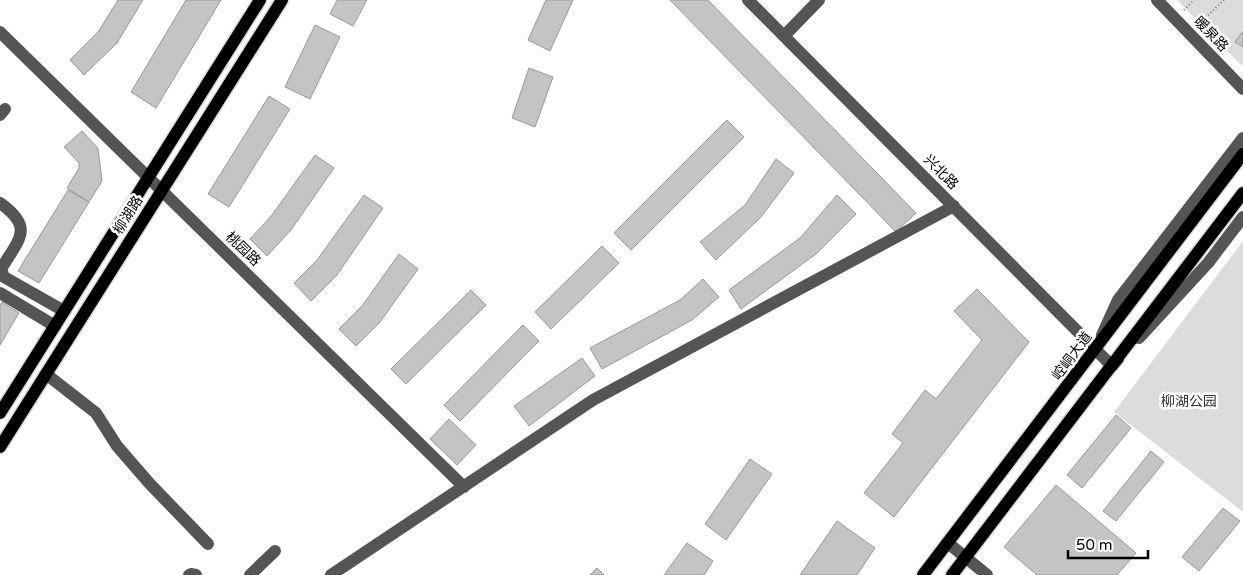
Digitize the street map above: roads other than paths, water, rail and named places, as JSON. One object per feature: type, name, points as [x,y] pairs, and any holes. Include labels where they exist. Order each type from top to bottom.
[{"type":"main road","name":"柳湖路","points":[[0,413],[260,0]]},
{"type":"main road","name":"柳湖路","points":[[0,447],[282,0]]},
{"type":"main road","name":"崆峒大道","points":[[923,575],[1243,154]]},
{"type":"main road","points":[[952,575],[1243,193]]},
{"type":"street","name":"兴北路","points":[[748,0],[1112,366]]},
{"type":"street","points":[[784,36],[819,0]]},
{"type":"street","name":"暖泉路","points":[[1157,0],[1243,89]]},
{"type":"street","name":"桃园路","points":[[0,32],[464,487]]},
{"type":"street","points":[[1096,349],[1118,300],[1243,138]]},
{"type":"street","points":[[0,203],[13,213],[21,225],[21,236],[1,269],[4,277],[64,311]]},
{"type":"street","points":[[331,575],[594,400],[954,206]]},
{"type":"street","points":[[1112,366],[1208,263],[1243,217]]},
{"type":"street","points":[[0,293],[55,326]]},
{"type":"street","points":[[46,374],[96,413],[117,446],[150,484],[208,544]]},
{"type":"street","points":[[948,543],[987,575]]},
{"type":"street","points":[[250,575],[275,551]]},
{"type":"street","points":[[189,575],[196,575]]},
{"type":"park label","name":"柳湖公园","points":[[1189,401]]}]
